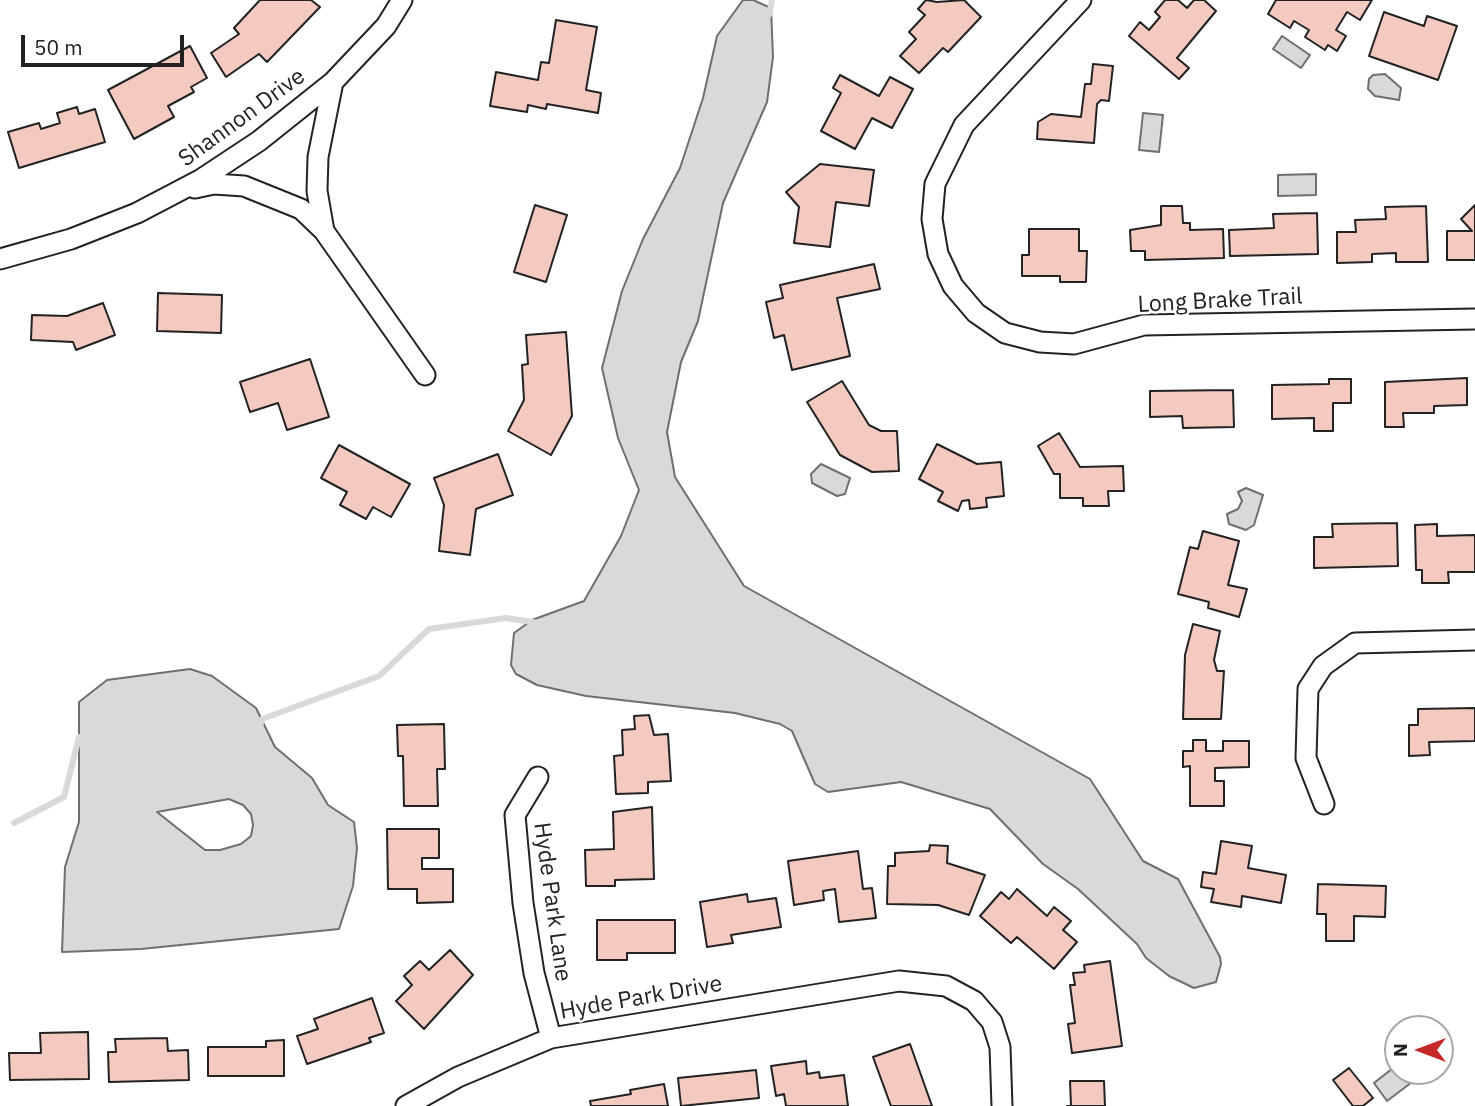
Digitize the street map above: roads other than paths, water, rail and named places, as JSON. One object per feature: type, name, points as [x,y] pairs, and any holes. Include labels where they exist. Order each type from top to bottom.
[{"type":"street","name":"Shannon Drive","points":[[0,259],[71,239],[137,213],[184,190],[259,141],[332,82],[386,26],[402,0]]},
{"type":"street","name":"Long Brake Trail","points":[[1081,0],[964,125],[935,184],[932,219],[938,254],[953,286],[976,313],[1005,332],[1040,342],[1074,344],[1144,325],[1475,319]]},
{"type":"street","points":[[324,231],[317,191],[318,157],[332,82]]},
{"type":"street","points":[[184,190],[214,184],[244,186],[301,209],[324,231],[425,375]]},
{"type":"street","points":[[1324,804],[1306,758],[1308,690],[1323,666],[1355,643],[1475,640]]},
{"type":"street","name":"Hyde Park Lane","points":[[538,777],[515,815],[534,973],[551,1038]]},
{"type":"street","name":"Hyde Park Drive","points":[[405,1106],[458,1077],[551,1038],[898,981],[946,986],[974,1001],[992,1022],[1000,1047],[1002,1106]]},
{"type":"waterway","points":[[769,15],[772,0]]},
{"type":"waterway","points":[[260,726],[262,719],[379,676],[429,629],[506,618],[538,623]]},
{"type":"waterway","points":[[14,823],[64,797],[79,737],[87,740]]}]
